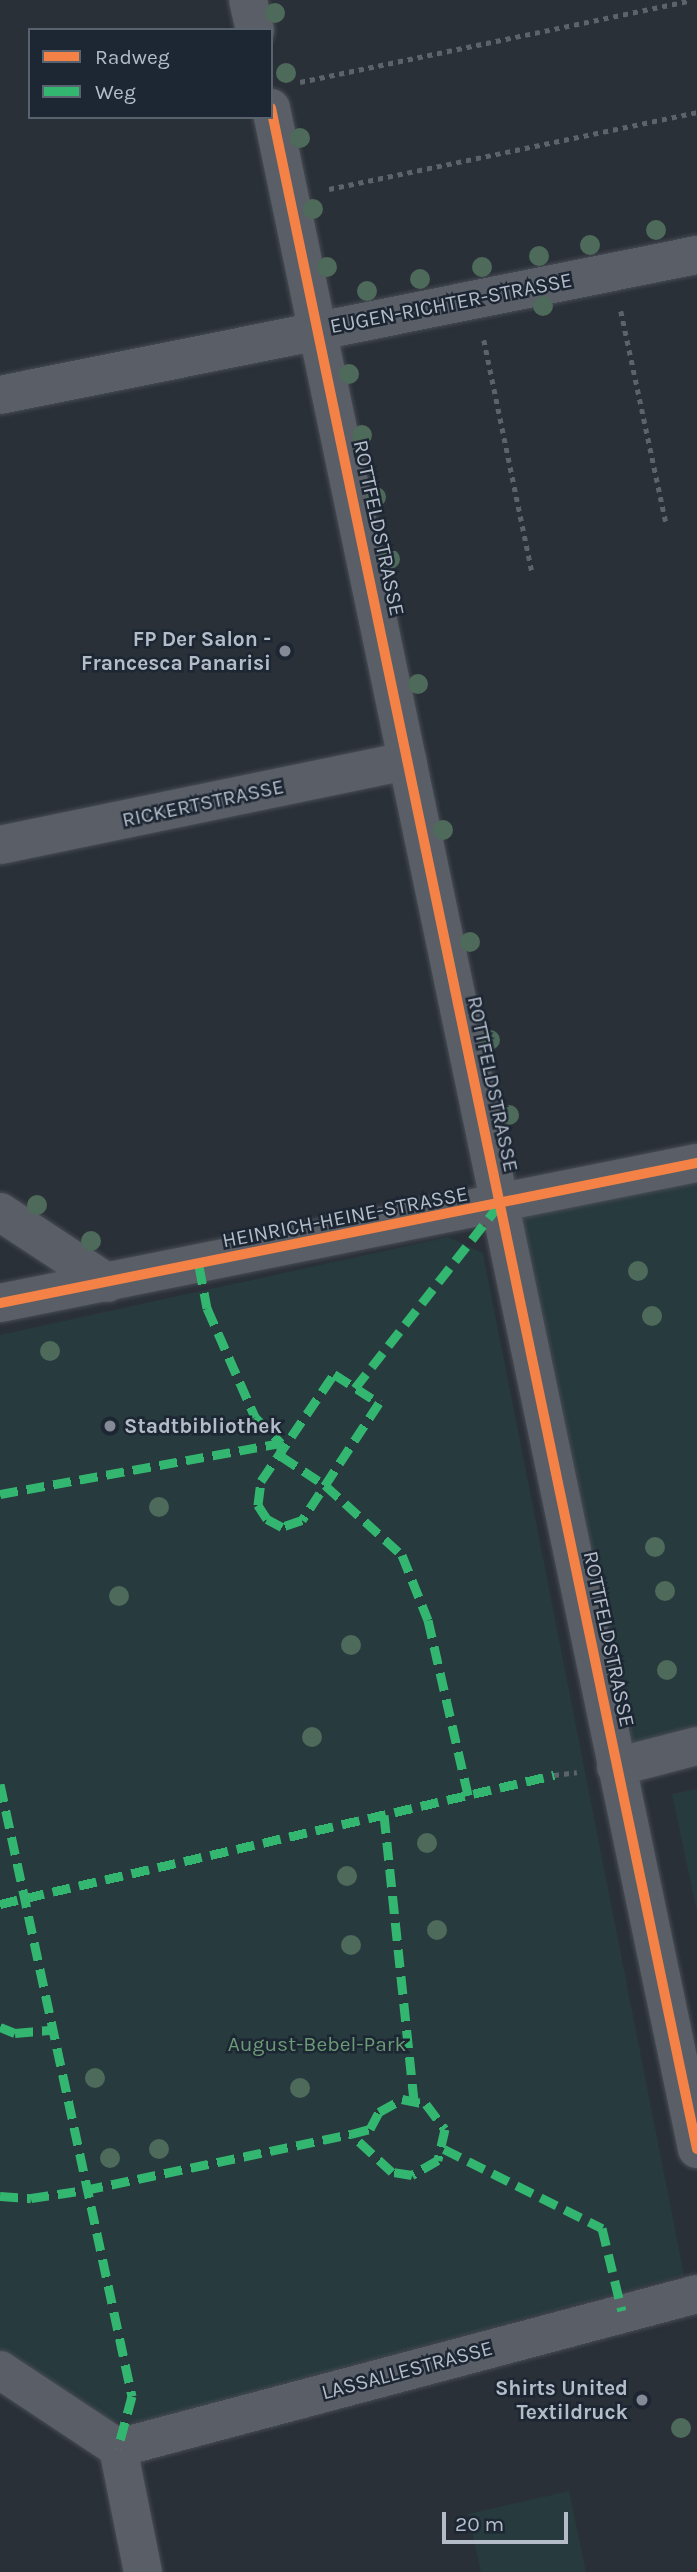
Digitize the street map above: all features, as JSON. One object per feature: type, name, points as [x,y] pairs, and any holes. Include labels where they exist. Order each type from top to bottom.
[{"type":"street","points":[[248,0],[255,28]]},
{"type":"street","name":"ROTTFELDSTRASSE","points":[[284,96],[318,329],[697,2149]]},
{"type":"street","name":"EUGEN-RICHTER-STRASSE","points":[[0,395],[697,255]]},
{"type":"street","name":"RICKERTSTRASSE","points":[[0,845],[407,761]]},
{"type":"street","name":"HEINRICH-HEINE-STRASSE","points":[[0,1303],[499,1205],[697,1163]]},
{"type":"street","points":[[0,1212],[108,1283]]},
{"type":"street","points":[[616,1767],[697,1746]]},
{"type":"street","name":"LASSALLESTRASSE","points":[[118,2448],[697,2294]]},
{"type":"street","points":[[0,2370],[118,2448],[143,2572]]},
{"type":"path","points":[[284,96],[692,0]]},
{"type":"path","points":[[371,180],[697,112]]},
{"type":"path","points":[[613,271],[666,522]]},
{"type":"path","points":[[475,298],[532,571]]},
{"type":"green space","points":[[697,1163],[697,1746],[616,1767],[499,1205]]},
{"type":"green space","name":"August-Bebel-Park","points":[[448,1237],[483,1253],[684,2275],[145,2421],[103,2421],[0,2353],[0,1335]]},
{"type":"green space","points":[[697,1789],[697,1912],[672,1794]]},
{"type":"green space","points":[[569,2491],[586,2572],[481,2572],[468,2514]]},
{"type":"marked path","points":[[355,1388],[499,1205]]},
{"type":"marked path","points":[[199,1266],[207,1308],[255,1417],[281,1443],[281,1456],[325,1485],[402,1555],[428,1620],[468,1795]]},
{"type":"marked path","points":[[334,1374],[379,1403],[302,1520],[282,1527],[267,1519],[258,1505],[261,1481],[334,1374]]},
{"type":"marked path","points":[[0,1494],[281,1443]]},
{"type":"marked path","points":[[0,1904],[554,1775]]},
{"type":"marked path","points":[[0,1784],[132,2396],[118,2448]]},
{"type":"marked path","points":[[384,1815],[414,2099]]},
{"type":"marked path","points":[[0,2027],[15,2033],[52,2030]]},
{"type":"marked path","points":[[402,2099],[426,2104],[445,2129],[438,2160],[412,2175],[392,2172],[351,2134],[370,2129],[379,2112],[402,2099]]},
{"type":"marked path","points":[[0,2196],[31,2198],[85,2190],[351,2134]]},
{"type":"marked path","points":[[444,2149],[602,2228],[622,2311]]},
{"type":"cycle path","points":[[273,118],[697,2149]]},
{"type":"cycle path","points":[[0,1303],[697,1163]]},
{"type":"place","name":"FP Der Salon - Francesca Panarisi","points":[[285,651]]},
{"type":"place","name":"Stadtbibliothek","points":[[110,1426]]},
{"type":"place","name":"Shirts United Textildruck","points":[[642,2400]]}]
